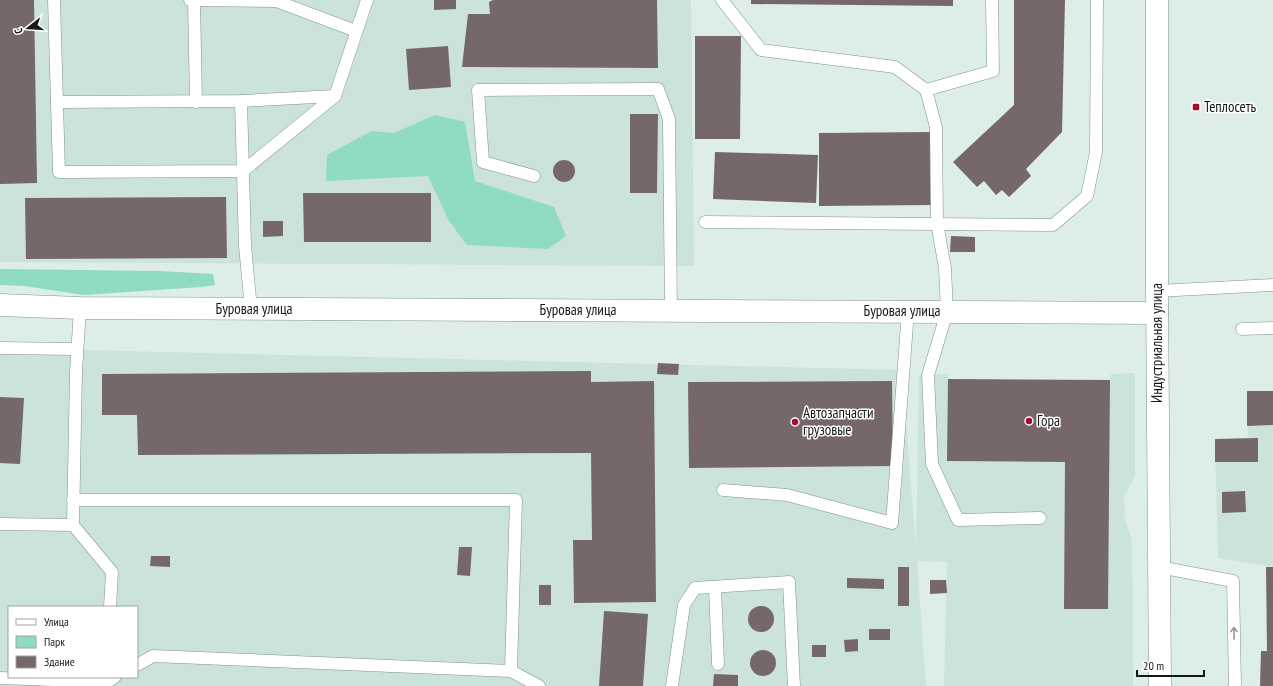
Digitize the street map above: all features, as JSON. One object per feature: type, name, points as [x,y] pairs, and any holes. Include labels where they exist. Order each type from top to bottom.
[{"type":"street","name":"Индустриальная улица","points":[[1157,0],[1156,291],[1160,686]]},
{"type":"street","name":"Буровая улица","points":[[0,305],[80,308],[1157,313]]},
{"type":"lane","points":[[54,0],[59,172],[243,171],[335,96],[367,0]]},
{"type":"lane","points":[[190,0],[276,1],[356,31]]},
{"type":"lane","points":[[194,0],[196,102]]},
{"type":"lane","points":[[722,0],[761,50],[895,67],[926,90],[936,127],[937,223],[945,268],[947,312],[928,375],[932,464],[958,520],[1040,518]]},
{"type":"lane","points":[[926,90],[993,71],[992,0]]},
{"type":"lane","points":[[705,222],[1053,225],[1086,196],[1096,152],[1097,0]]},
{"type":"lane","points":[[534,176],[483,162],[478,90],[658,88],[669,119],[671,311]]},
{"type":"lane","points":[[57,102],[241,102],[335,96]]},
{"type":"lane","points":[[241,102],[245,246],[251,309]]},
{"type":"lane","points":[[1156,291],[1273,285]]},
{"type":"lane","points":[[80,308],[77,349],[73,525],[112,572],[110,606]]},
{"type":"lane","points":[[723,490],[787,495],[892,523],[908,311]]},
{"type":"lane","points":[[1242,329],[1273,328]]},
{"type":"lane","points":[[0,348],[77,349]]},
{"type":"lane","points":[[73,500],[516,500],[511,671]]},
{"type":"lane","points":[[0,524],[73,525]]},
{"type":"lane","points":[[1158,567],[1233,581],[1235,686]]},
{"type":"lane","points":[[672,686],[684,605],[695,588],[789,582],[794,686]]},
{"type":"lane","points":[[715,587],[718,664]]},
{"type":"lane","points":[[138,664],[153,656],[511,671],[539,686]]},
{"type":"lane","points":[[0,678],[109,681]]},
{"type":"shaded area","points":[[0,0],[691,0],[694,266],[0,262]]},
{"type":"shaded area","points":[[0,348],[902,370],[916,549],[919,375],[947,374],[948,379],[1110,380],[1111,374],[1135,373],[1135,476],[1124,496],[1125,520],[1132,540],[1133,686],[944,686],[947,562],[917,561],[926,686],[0,686]]},
{"type":"shaded area","points":[[1247,391],[1273,391],[1273,567],[1218,558],[1215,439],[1248,438]]},
{"type":"green space","points":[[435,115],[465,122],[475,181],[554,207],[566,236],[548,249],[467,245],[449,221],[428,176],[326,181],[327,155],[372,131],[394,133]]},
{"type":"green space","points":[[0,269],[160,271],[213,274],[215,285],[84,295],[24,286],[0,285]]},
{"type":"building","points":[[0,0],[34,0],[37,183],[0,184]]},
{"type":"building","points":[[434,0],[456,0],[456,9],[434,10]]},
{"type":"building","points":[[493,0],[657,0],[658,68],[462,67],[468,14],[490,14],[489,2]]},
{"type":"building","points":[[751,0],[953,0],[953,6],[751,4]]},
{"type":"building","points":[[1014,0],[1065,0],[1062,132],[1026,169],[1031,176],[1009,197],[1002,190],[996,195],[984,181],[977,187],[953,162],[1014,105]]},
{"type":"building","points":[[695,36],[741,36],[740,139],[695,139]]},
{"type":"building","points":[[448,46],[451,87],[409,90],[406,49]]},
{"type":"building","points":[[630,114],[658,114],[657,193],[630,193]]},
{"type":"building","points":[[931,132],[932,205],[819,206],[819,133]]},
{"type":"building","points":[[715,152],[818,155],[816,203],[713,199]]},
{"type":"building","points":[[564,160],[568,161],[574,167],[574,175],[568,181],[564,182],[560,181],[554,175],[553,171],[554,167],[560,161]]},
{"type":"building","points":[[303,193],[431,193],[431,242],[304,242]]},
{"type":"building","points":[[226,197],[227,258],[26,259],[25,198]]},
{"type":"building","points":[[263,221],[283,221],[283,236],[263,237]]},
{"type":"building","points":[[951,236],[975,237],[975,252],[950,252]]},
{"type":"building","points":[[658,363],[679,364],[678,375],[657,374]]},
{"type":"building","points":[[591,371],[591,382],[654,381],[656,602],[574,603],[573,540],[592,540],[591,453],[138,455],[137,415],[102,415],[102,374]]},
{"type":"building","name":"Гора","points":[[948,379],[1110,380],[1108,609],[1064,609],[1065,462],[947,461]]},
{"type":"building","points":[[892,381],[893,466],[689,468],[688,382]]},
{"type":"building","points":[[1247,391],[1273,391],[1273,425],[1247,426]]},
{"type":"building","points":[[0,397],[24,398],[20,464],[0,463]]},
{"type":"building","points":[[1258,438],[1258,462],[1215,462],[1215,439]]},
{"type":"building","points":[[1245,491],[1246,512],[1222,513],[1222,492]]},
{"type":"building","points":[[459,547],[472,547],[470,576],[457,575]]},
{"type":"building","points":[[151,556],[170,556],[170,567],[150,566]]},
{"type":"building","points":[[898,567],[909,567],[909,606],[898,606]]},
{"type":"building","points":[[1266,567],[1273,567],[1273,686],[1260,686],[1261,651],[1267,651]]},
{"type":"building","points":[[847,578],[884,579],[884,589],[847,588]]},
{"type":"building","points":[[930,580],[946,580],[947,593],[930,594]]},
{"type":"building","points":[[539,585],[551,585],[551,605],[539,605]]},
{"type":"building","points":[[761,606],[770,610],[774,619],[770,628],[761,632],[752,628],[748,619],[752,610]]},
{"type":"building","points":[[604,611],[648,614],[643,686],[599,686]]},
{"type":"building","points":[[869,629],[890,629],[890,640],[869,640]]},
{"type":"building","points":[[858,639],[858,651],[845,652],[844,640]]},
{"type":"building","points":[[812,645],[826,645],[826,657],[812,657]]},
{"type":"building","points":[[763,650],[772,654],[776,663],[772,672],[763,676],[754,672],[750,663],[754,654]]},
{"type":"building","points":[[714,674],[738,675],[738,686],[713,686]]},
{"type":"place","name":"Теплосеть","points":[[1196,107]]},
{"type":"place","name":"Гора","points":[[1029,421]]},
{"type":"place","name":"Автозапчасти грузовые","points":[[795,422]]}]
